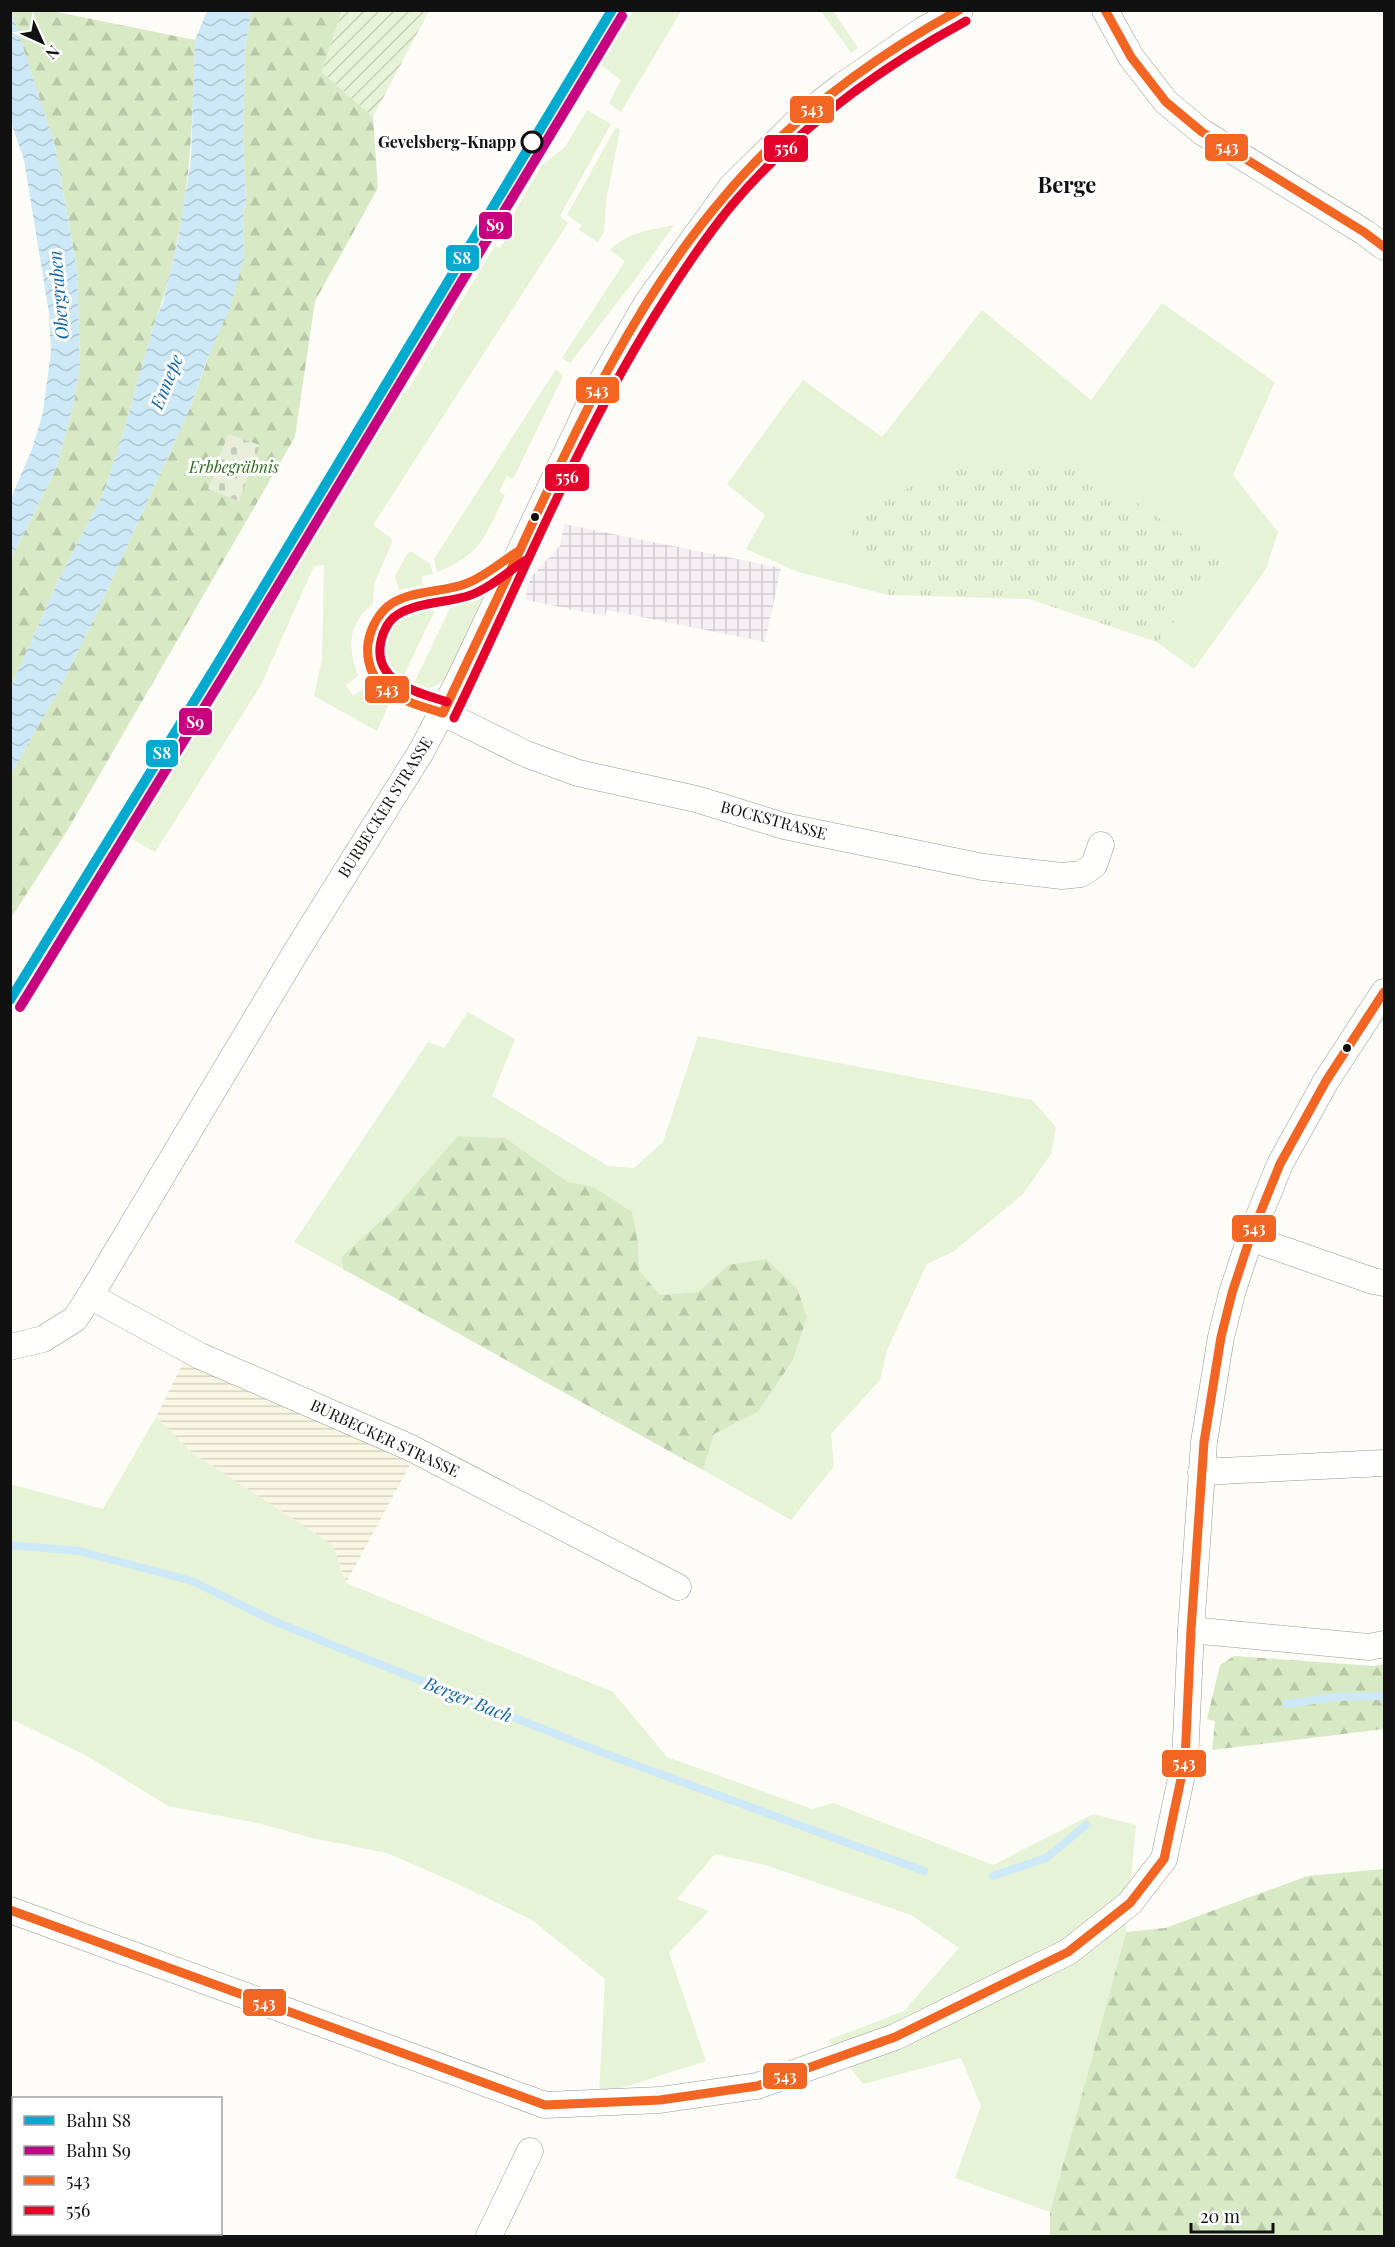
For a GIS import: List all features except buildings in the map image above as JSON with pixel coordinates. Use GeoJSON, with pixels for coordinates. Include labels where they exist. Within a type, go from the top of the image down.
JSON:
{"type":"FeatureCollection","features":[{"type":"Feature","properties":{"kind":"street","name":"BURBECKER STRASSE"},"geometry":{"type":"LineString","coordinates":[[10,1347],[44,1339],[75,1319],[90,1296],[299,947],[421,752],[443,713],[595,393],[647,303],[715,207],[764,153],[801,118],[842,86],[923,30],[960,10]]}},
{"type":"Feature","properties":{"kind":"street"},"geometry":{"type":"LineString","coordinates":[[1105,10],[1131,57],[1166,102],[1202,132],[1384,247]]}},
{"type":"Feature","properties":{"kind":"street","name":"BOCKSTRASSE"},"geometry":{"type":"LineString","coordinates":[[443,713],[526,754],[578,773],[696,799],[784,826],[983,867],[1062,876],[1081,874],[1094,865],[1101,845]]}},
{"type":"Feature","properties":{"kind":"street"},"geometry":{"type":"LineString","coordinates":[[10,1910],[545,2105],[660,2100],[757,2086],[895,2037],[1068,1952],[1130,1903],[1164,1859],[1185,1760],[1203,1442],[1221,1337],[1232,1293],[1250,1238],[1280,1164],[1301,1123],[1337,1063],[1384,992]]}},
{"type":"Feature","properties":{"kind":"street"},"geometry":{"type":"LineString","coordinates":[[1250,1238],[1384,1283]]}},
{"type":"Feature","properties":{"kind":"street","name":"BURBECKER STRASSE"},"geometry":{"type":"LineString","coordinates":[[90,1296],[200,1356],[409,1447],[678,1587]]}},
{"type":"Feature","properties":{"kind":"street"},"geometry":{"type":"LineString","coordinates":[[1201,1472],[1384,1463]]}},
{"type":"Feature","properties":{"kind":"street"},"geometry":{"type":"LineString","coordinates":[[1191,1630],[1369,1647],[1384,1644]]}},
{"type":"Feature","properties":{"kind":"street"},"geometry":{"type":"LineString","coordinates":[[489,2236],[530,2151]]}},
{"type":"Feature","properties":{"kind":"shaded area"},"geometry":{"type":"Polygon","coordinates":[[[564,524],[781,568],[765,642],[607,610],[605,616],[525,600],[530,578],[560,546],[564,524]]]}},
{"type":"Feature","properties":{"kind":"shaded area"},"geometry":{"type":"Polygon","coordinates":[[[185,1359],[411,1463],[346,1583],[333,1545],[191,1452],[156,1417],[185,1359]]]}},
{"type":"Feature","properties":{"kind":"green space"},"geometry":{"type":"Polygon","coordinates":[[[634,10],[681,11],[621,112],[609,103],[621,80],[601,65],[634,10]]]}},
{"type":"Feature","properties":{"kind":"green space"},"geometry":{"type":"Polygon","coordinates":[[[11,11],[52,11],[195,40],[192,125],[187,181],[166,291],[156,317],[123,434],[103,494],[58,581],[11,687],[11,559],[56,469],[74,402],[80,363],[77,269],[55,146],[11,11]]]}},
{"type":"Feature","properties":{"kind":"green space"},"geometry":{"type":"Polygon","coordinates":[[[251,11],[342,11],[322,72],[373,117],[378,188],[315,301],[295,437],[67,831],[11,918],[11,774],[61,686],[93,621],[190,408],[244,258],[245,50],[251,11]]]}},
{"type":"Feature","properties":{"kind":"green space"},"geometry":{"type":"Polygon","coordinates":[[[342,11],[429,11],[373,117],[322,72],[342,11]]]}},
{"type":"Feature","properties":{"kind":"green space"},"geometry":{"type":"Polygon","coordinates":[[[821,11],[833,11],[858,48],[851,53],[821,11]]]}},
{"type":"Feature","properties":{"kind":"green space"},"geometry":{"type":"Polygon","coordinates":[[[587,110],[611,124],[560,216],[568,223],[373,525],[391,538],[392,543],[374,584],[373,603],[362,614],[353,630],[351,645],[358,676],[346,685],[353,696],[366,687],[388,706],[377,731],[314,696],[322,659],[324,565],[314,566],[261,685],[155,852],[128,837],[313,531],[395,388],[406,393],[495,246],[500,248],[510,233],[505,229],[542,165],[565,147],[587,110]]]}},
{"type":"Feature","properties":{"kind":"green space"},"geometry":{"type":"Polygon","coordinates":[[[616,127],[620,130],[606,201],[604,232],[598,242],[579,230],[582,225],[567,215],[616,127]]]}},
{"type":"Feature","properties":{"kind":"green space"},"geometry":{"type":"Polygon","coordinates":[[[674,225],[570,363],[562,358],[625,261],[610,250],[632,235],[674,225]]]}},
{"type":"Feature","properties":{"kind":"green space"},"geometry":{"type":"Polygon","coordinates":[[[1162,303],[1275,382],[1233,475],[1278,532],[1266,569],[1194,669],[1157,642],[1224,563],[844,521],[888,595],[798,572],[746,549],[765,515],[727,484],[803,380],[882,437],[982,310],[1091,400],[1162,303]]]}},
{"type":"Feature","properties":{"kind":"green space"},"geometry":{"type":"Polygon","coordinates":[[[556,369],[563,376],[513,479],[507,476],[499,492],[505,495],[487,532],[473,551],[437,572],[434,559],[556,369]]]}},
{"type":"Feature","properties":{"kind":"green space","name":"Erbbegräbnis"},"geometry":{"type":"Polygon","coordinates":[[[228,434],[260,445],[239,501],[208,489],[228,434]]]}},
{"type":"Feature","properties":{"kind":"green space"},"geometry":{"type":"Polygon","coordinates":[[[962,461],[1077,461],[1224,563],[1157,642],[1029,599],[888,595],[843,521],[962,461]]]}},
{"type":"Feature","properties":{"kind":"green space"},"geometry":{"type":"Polygon","coordinates":[[[411,551],[430,564],[433,574],[422,576],[422,585],[399,590],[395,576],[411,551]]]}},
{"type":"Feature","properties":{"kind":"green space"},"geometry":{"type":"Polygon","coordinates":[[[491,579],[449,675],[441,683],[432,687],[411,689],[454,600],[472,593],[491,579]]]}},
{"type":"Feature","properties":{"kind":"green space"},"geometry":{"type":"Polygon","coordinates":[[[438,604],[399,685],[382,669],[379,659],[384,639],[390,629],[407,614],[438,604]]]}},
{"type":"Feature","properties":{"kind":"green space"},"geometry":{"type":"Polygon","coordinates":[[[468,1012],[515,1039],[492,1096],[608,1166],[634,1168],[663,1142],[698,1036],[1032,1100],[1056,1127],[1051,1154],[1023,1194],[953,1252],[927,1264],[887,1350],[880,1380],[831,1434],[834,1466],[791,1520],[703,1470],[714,1434],[758,1412],[793,1360],[807,1317],[797,1288],[728,1265],[698,1292],[660,1295],[639,1270],[638,1244],[594,1187],[566,1181],[506,1138],[459,1136],[393,1210],[341,1257],[343,1269],[294,1242],[428,1042],[444,1048],[468,1012]]]}},
{"type":"Feature","properties":{"kind":"green space"},"geometry":{"type":"Polygon","coordinates":[[[458,1136],[506,1138],[566,1181],[594,1187],[632,1212],[638,1244],[639,1270],[660,1295],[698,1292],[728,1265],[766,1259],[797,1288],[807,1317],[793,1360],[758,1412],[714,1434],[703,1470],[343,1269],[341,1257],[393,1210],[458,1136]]]}},
{"type":"Feature","properties":{"kind":"green space"},"geometry":{"type":"Polygon","coordinates":[[[156,1417],[191,1452],[333,1545],[346,1583],[613,1692],[667,1757],[812,1809],[833,1803],[993,1865],[1093,1814],[1136,1825],[1126,1932],[1050,2212],[955,2178],[981,2106],[961,2058],[863,2084],[828,2040],[904,2011],[959,1948],[911,1915],[765,1865],[715,1854],[677,1899],[709,1911],[669,1953],[706,2061],[599,2095],[605,1979],[532,1920],[387,1853],[313,1838],[257,1823],[168,1806],[87,1756],[11,1719],[10,1484],[103,1509],[156,1417]]]}},
{"type":"Feature","properties":{"kind":"green space"},"geometry":{"type":"Polygon","coordinates":[[[1234,1656],[1374,1666],[1384,1664],[1384,1729],[1212,1750],[1215,1721],[1207,1719],[1220,1665],[1234,1656]]]}},
{"type":"Feature","properties":{"kind":"green space"},"geometry":{"type":"Polygon","coordinates":[[[1384,1869],[1384,2236],[1050,2236],[1050,2212],[1126,1932],[1165,1928],[1308,1876],[1384,1869]]]}},
{"type":"Feature","properties":{"kind":"water","name":"Obergraben"},"geometry":{"type":"Polygon","coordinates":[[[11,10],[55,146],[77,269],[80,363],[74,402],[56,469],[11,559],[11,498],[32,449],[43,412],[51,351],[49,313],[24,160],[11,122],[11,10]]]}},
{"type":"Feature","properties":{"kind":"water","name":"Ennepe"},"geometry":{"type":"Polygon","coordinates":[[[207,11],[251,11],[245,50],[244,258],[230,308],[206,362],[190,408],[93,621],[61,686],[11,774],[11,687],[58,581],[103,494],[123,434],[156,317],[163,303],[178,240],[191,160],[195,40],[207,11]]]}},
{"type":"Feature","properties":{"kind":"waterway","name":"Berger Bach"},"geometry":{"type":"LineString","coordinates":[[10,1545],[79,1551],[192,1581],[274,1621],[606,1754],[924,1871]]}},
{"type":"Feature","properties":{"kind":"waterway","name":"Berger Bach"},"geometry":{"type":"LineString","coordinates":[[1286,1704],[1336,1697],[1384,1696]]}},
{"type":"Feature","properties":{"kind":"waterway","name":"Berger Bach"},"geometry":{"type":"LineString","coordinates":[[993,1876],[1046,1858],[1086,1825]]}},
{"type":"Feature","properties":{"kind":"rail line","name":"S8"},"geometry":{"type":"LineString","coordinates":[[10,1000],[216,666],[612,10]]}},
{"type":"Feature","properties":{"kind":"rail line","name":"S9"},"geometry":{"type":"LineString","coordinates":[[20,1007],[226,672],[622,16]]}},
{"type":"Feature","properties":{"kind":"transit line","name":"543"},"geometry":{"type":"LineString","coordinates":[[520,550],[586,412],[635,322],[691,238],[723,198],[775,143],[832,93],[894,49],[959,10]]}},
{"type":"Feature","properties":{"kind":"transit line","name":"543"},"geometry":{"type":"LineString","coordinates":[[1105,10],[1131,57],[1166,102],[1202,132],[1364,232],[1384,247]]}},
{"type":"Feature","properties":{"kind":"transit line","name":"556"},"geometry":{"type":"LineString","coordinates":[[454,718],[553,506],[605,402],[664,301],[705,240],[757,177],[811,126],[870,80],[966,21]]}},
{"type":"Feature","properties":{"kind":"transit line","name":"543"},"geometry":{"type":"LineString","coordinates":[[520,550],[443,713],[402,699],[380,683],[372,673],[368,659],[368,643],[374,624],[387,607],[404,598],[456,587],[472,581],[520,550]]}},
{"type":"Feature","properties":{"kind":"transit line","name":"556"},"geometry":{"type":"LineString","coordinates":[[447,702],[411,689],[390,676],[383,666],[380,655],[383,633],[397,615],[413,608],[476,593],[526,560]]}},
{"type":"Feature","properties":{"kind":"transit line","name":"543"},"geometry":{"type":"LineString","coordinates":[[10,1910],[545,2105],[660,2100],[757,2086],[895,2037],[1068,1952],[1130,1903],[1164,1859],[1185,1760],[1204,1442],[1221,1337],[1232,1293],[1250,1238],[1280,1164],[1326,1081],[1384,992]]}},
{"type":"Feature","properties":{"kind":"place","name":"Gevelsberg-Knapp"},"geometry":{"type":"Point","coordinates":[532,142]}},
{"type":"Feature","properties":{"kind":"district","name":"Berge"},"geometry":{"type":"Point","coordinates":[1067,185]}}]}
